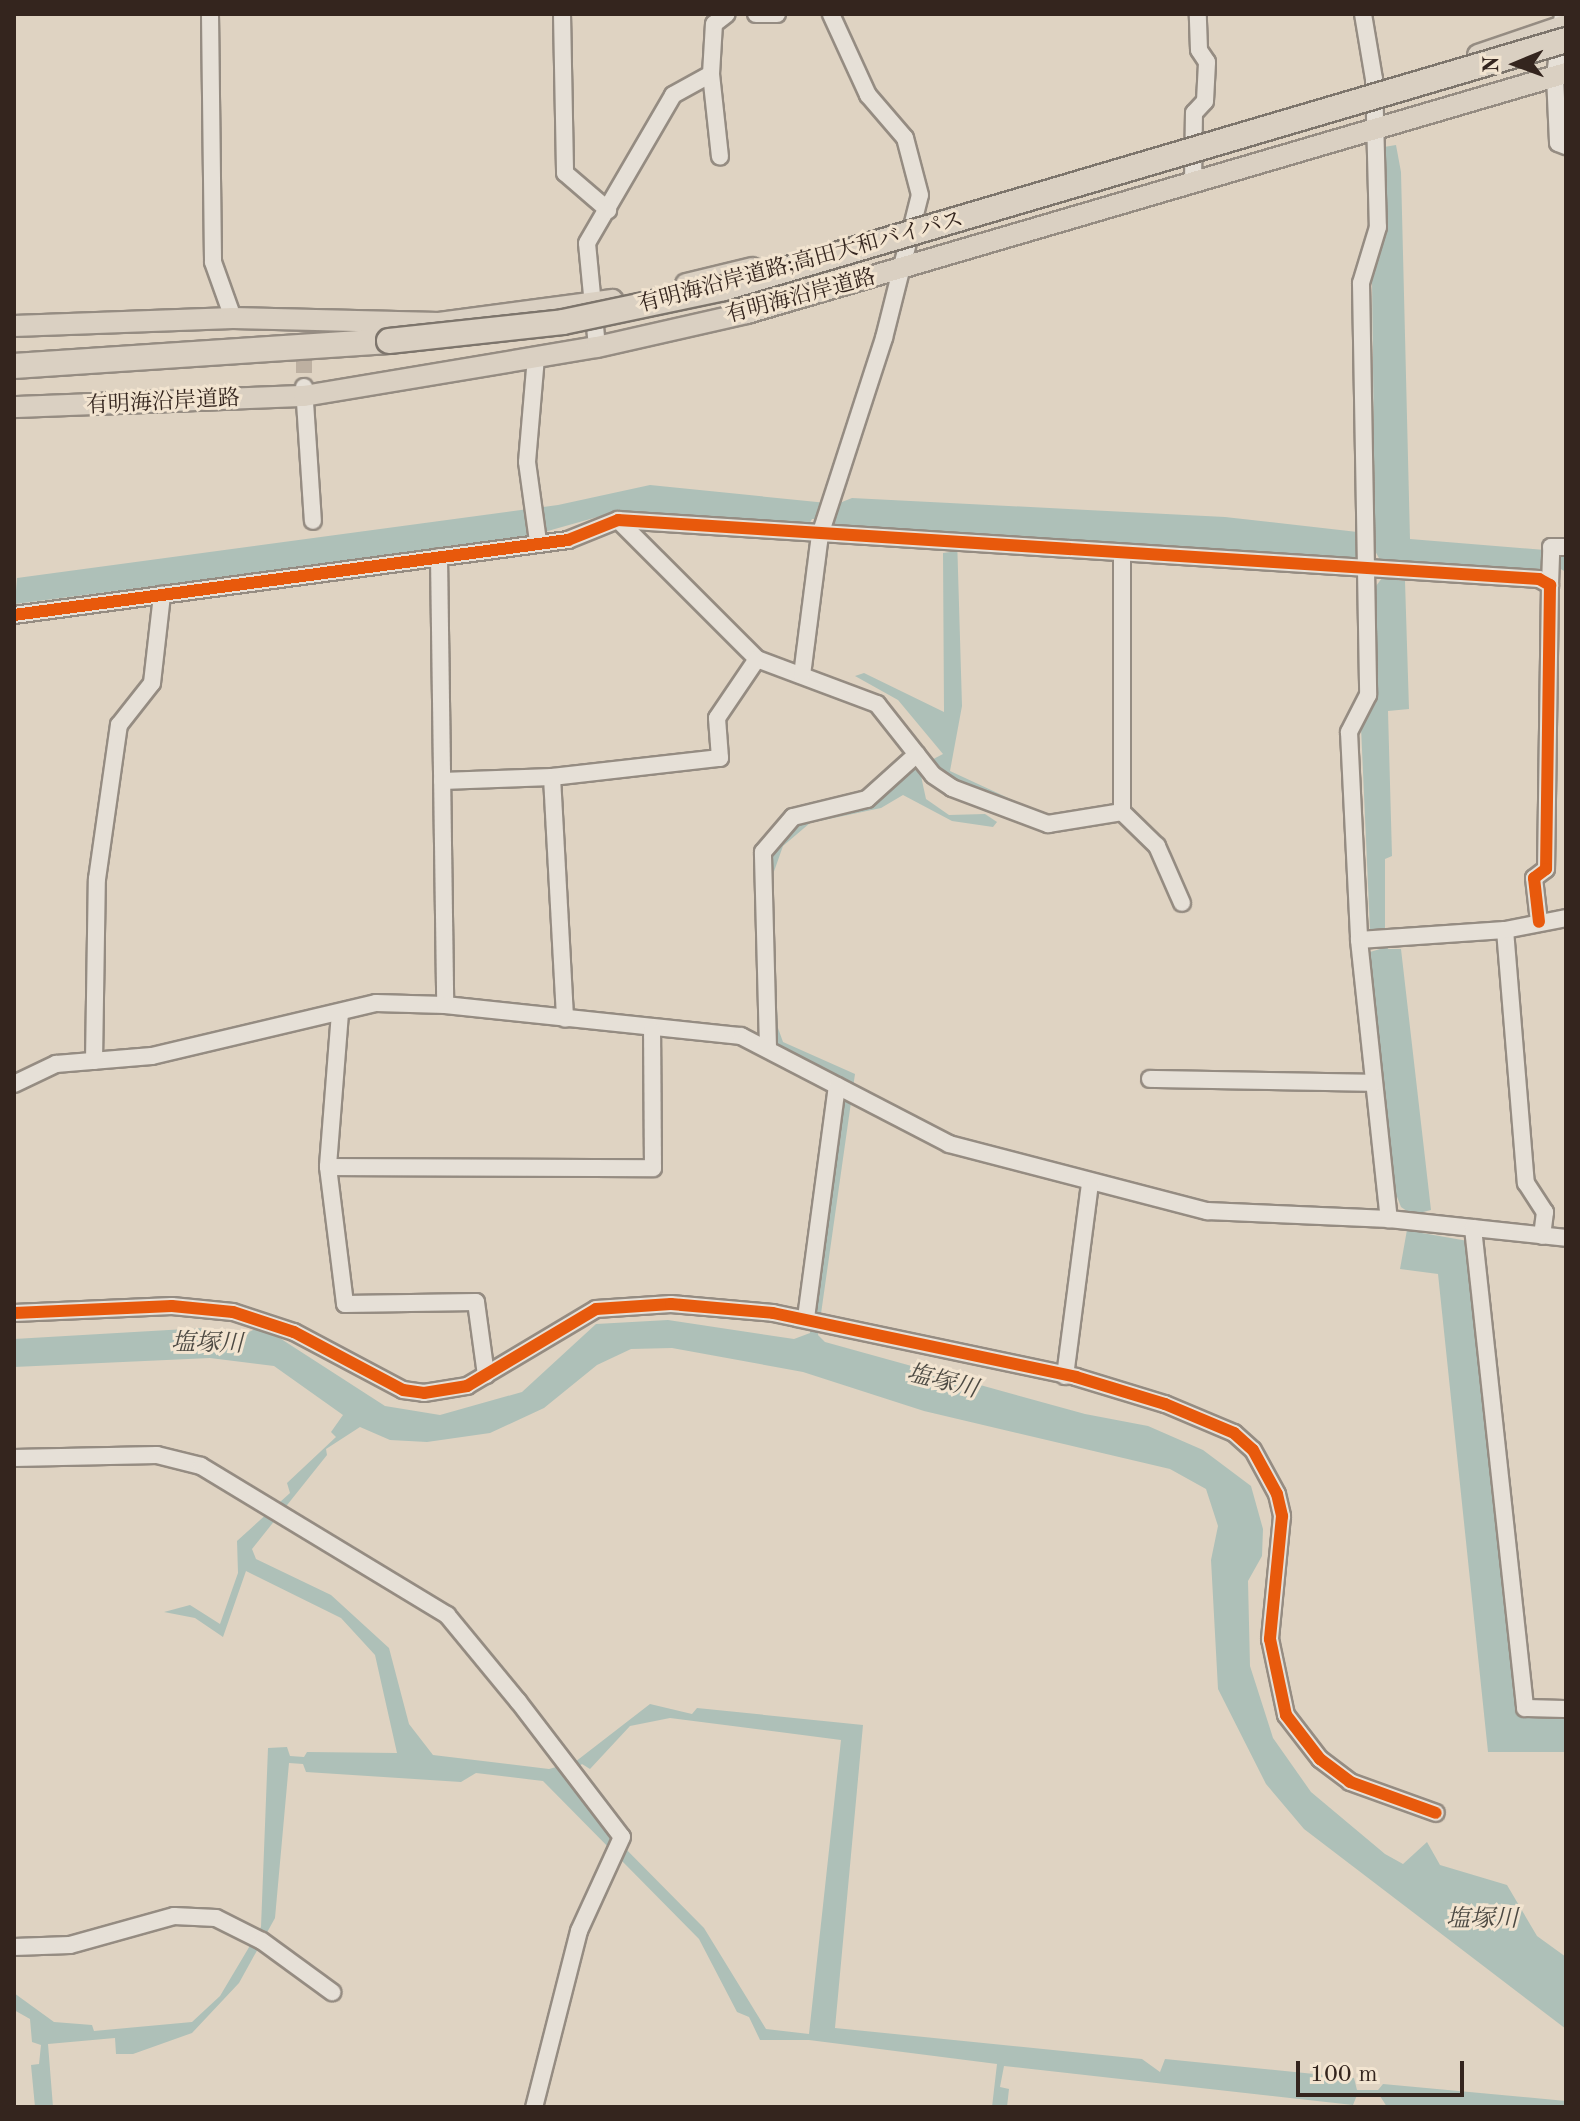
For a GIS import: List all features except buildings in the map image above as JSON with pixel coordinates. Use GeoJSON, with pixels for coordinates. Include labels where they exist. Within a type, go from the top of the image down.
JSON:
{"type":"FeatureCollection","features":[{"type":"Feature","properties":{"kind":"highway","name":"有明海沿岸道路;高田大和バイパス"},"geometry":{"type":"LineString","coordinates":[[14,366],[389,341],[563,322],[724,288],[1564,26]]}},
{"type":"Feature","properties":{"kind":"main road","name":"有明海沿岸道路"},"geometry":{"type":"LineString","coordinates":[[14,326],[233,318],[304,326],[439,323],[597,303],[740,272],[1564,26]]}},
{"type":"Feature","properties":{"kind":"main road","name":"有明海沿岸道路"},"geometry":{"type":"LineString","coordinates":[[14,407],[304,392],[597,347],[905,269],[1561,75]]}},
{"type":"Feature","properties":{"kind":"street"},"geometry":{"type":"LineString","coordinates":[[210,14],[213,262],[233,318]]}},
{"type":"Feature","properties":{"kind":"street"},"geometry":{"type":"LineString","coordinates":[[562,14],[565,173],[608,210]]}},
{"type":"Feature","properties":{"kind":"street"},"geometry":{"type":"LineString","coordinates":[[720,157],[711,74],[714,24],[727,14]]}},
{"type":"Feature","properties":{"kind":"street"},"geometry":{"type":"LineString","coordinates":[[756,14],[777,14]]}},
{"type":"Feature","properties":{"kind":"street"},"geometry":{"type":"LineString","coordinates":[[802,675],[820,535],[905,269],[911,222],[920,195],[905,138],[868,95],[831,14]]}},
{"type":"Feature","properties":{"kind":"street"},"geometry":{"type":"LineString","coordinates":[[1193,183],[1195,138],[1207,62],[1199,50],[1198,14]]}},
{"type":"Feature","properties":{"kind":"street"},"geometry":{"type":"LineString","coordinates":[[1363,14],[1372,85],[1378,227],[1361,283],[1368,695],[1349,732],[1374,1083],[1395,1220]]}},
{"type":"Feature","properties":{"kind":"street"},"geometry":{"type":"LineString","coordinates":[[1564,26],[1558,143],[1566,146]]}},
{"type":"Feature","properties":{"kind":"street"},"geometry":{"type":"LineString","coordinates":[[597,347],[597,303],[587,243],[673,95],[711,74]]}},
{"type":"Feature","properties":{"kind":"street"},"geometry":{"type":"LineString","coordinates":[[1012,191],[1026,232]]}},
{"type":"Feature","properties":{"kind":"street"},"geometry":{"type":"LineString","coordinates":[[536,357],[527,462],[538,541]]}},
{"type":"Feature","properties":{"kind":"street"},"geometry":{"type":"LineString","coordinates":[[304,392],[313,521]]}},
{"type":"Feature","properties":{"kind":"street"},"geometry":{"type":"LineString","coordinates":[[14,615],[538,541],[568,540],[618,520],[1367,569],[1550,585]]}},
{"type":"Feature","properties":{"kind":"street"},"geometry":{"type":"LineString","coordinates":[[618,520],[757,659],[877,704],[917,754],[952,788],[1048,824],[1122,812]]}},
{"type":"Feature","properties":{"kind":"street"},"geometry":{"type":"LineString","coordinates":[[1539,922],[1534,878],[1546,869],[1558,657],[1550,585],[1551,547],[1566,547]]}},
{"type":"Feature","properties":{"kind":"street"},"geometry":{"type":"LineString","coordinates":[[1122,555],[1122,812],[1157,846],[1182,903]]}},
{"type":"Feature","properties":{"kind":"street"},"geometry":{"type":"LineString","coordinates":[[439,557],[445,1005]]}},
{"type":"Feature","properties":{"kind":"street"},"geometry":{"type":"LineString","coordinates":[[94,1061],[99,864],[119,725],[152,683],[162,595]]}},
{"type":"Feature","properties":{"kind":"street"},"geometry":{"type":"LineString","coordinates":[[442,781],[552,777],[720,758],[717,718],[757,659]]}},
{"type":"Feature","properties":{"kind":"street"},"geometry":{"type":"LineString","coordinates":[[768,1047],[763,852],[793,817],[867,799],[917,754]]}},
{"type":"Feature","properties":{"kind":"street"},"geometry":{"type":"LineString","coordinates":[[552,777],[565,1019]]}},
{"type":"Feature","properties":{"kind":"street"},"geometry":{"type":"LineString","coordinates":[[1365,941],[1505,930],[1566,918]]}},
{"type":"Feature","properties":{"kind":"street"},"geometry":{"type":"LineString","coordinates":[[1505,930],[1526,1183],[1545,1212],[1542,1236]]}},
{"type":"Feature","properties":{"kind":"street"},"geometry":{"type":"LineString","coordinates":[[14,1084],[56,1064],[152,1056],[376,1003],[445,1005],[652,1031],[741,1036],[768,1047],[949,1144],[1090,1184],[1207,1211],[1395,1220],[1566,1238]]}},
{"type":"Feature","properties":{"kind":"street"},"geometry":{"type":"LineString","coordinates":[[340,1013],[328,1167],[345,1304],[476,1302],[486,1375]]}},
{"type":"Feature","properties":{"kind":"street"},"geometry":{"type":"LineString","coordinates":[[328,1167],[653,1168],[652,1031]]}},
{"type":"Feature","properties":{"kind":"street"},"geometry":{"type":"LineString","coordinates":[[1150,1079],[1374,1083]]}},
{"type":"Feature","properties":{"kind":"street"},"geometry":{"type":"LineString","coordinates":[[806,1318],[837,1086]]}},
{"type":"Feature","properties":{"kind":"street"},"geometry":{"type":"LineString","coordinates":[[1065,1376],[1090,1184]]}},
{"type":"Feature","properties":{"kind":"street"},"geometry":{"type":"LineString","coordinates":[[1473,1228],[1525,1708],[1566,1709]]}},
{"type":"Feature","properties":{"kind":"street"},"geometry":{"type":"LineString","coordinates":[[14,1313],[209,1309],[294,1332],[403,1390],[445,1391],[486,1375],[596,1309],[671,1304],[806,1318],[1065,1376],[1165,1404],[1234,1433],[1253,1450],[1277,1494],[1282,1516],[1270,1639],[1286,1715],[1320,1759],[1350,1782],[1436,1813]]}},
{"type":"Feature","properties":{"kind":"street"},"geometry":{"type":"LineString","coordinates":[[14,1458],[157,1455],[201,1466],[447,1615],[518,1701],[622,1837],[579,1931],[534,2107]]}},
{"type":"Feature","properties":{"kind":"street"},"geometry":{"type":"LineString","coordinates":[[14,1947],[70,1945],[174,1916],[216,1918],[262,1941],[332,1992]]}},
{"type":"Feature","properties":{"kind":"water","name":"塩塚川"},"geometry":{"type":"Polygon","coordinates":[[[1396,145],[1401,172],[1410,539],[1545,550],[1547,556],[1566,555],[1566,572],[1545,560],[1542,569],[1381,562],[1373,547],[1361,560],[957,537],[962,706],[950,771],[1041,813],[948,778],[936,765],[921,776],[926,799],[949,815],[985,814],[997,822],[993,827],[952,821],[903,795],[881,808],[810,823],[783,846],[771,880],[778,1028],[783,1042],[855,1074],[818,1335],[825,1342],[1085,1414],[1148,1426],[1203,1450],[1251,1486],[1263,1529],[1262,1556],[1248,1581],[1250,1666],[1273,1738],[1311,1792],[1385,1854],[1403,1864],[1427,1842],[1440,1865],[1507,1885],[1537,1936],[1566,1957],[1566,2029],[1304,1829],[1266,1784],[1218,1689],[1211,1560],[1218,1526],[1206,1489],[1170,1469],[924,1411],[803,1372],[672,1348],[631,1349],[597,1365],[544,1408],[490,1433],[427,1442],[390,1440],[360,1427],[326,1449],[327,1455],[252,1549],[256,1559],[331,1595],[389,1648],[409,1724],[433,1755],[549,1769],[575,1762],[650,1704],[692,1714],[697,1708],[863,1725],[835,2028],[1142,2059],[1160,2072],[1165,2059],[1354,2078],[1357,2090],[1378,2090],[1383,2084],[1566,2101],[1566,2107],[1387,2107],[1380,2096],[1357,2095],[1353,2105],[1004,2066],[1000,2087],[1009,2089],[1007,2107],[992,2107],[997,2064],[809,2040],[760,2040],[749,2017],[737,2012],[699,1939],[543,1781],[476,1773],[461,1782],[306,1772],[303,1764],[289,1763],[275,1918],[239,1983],[192,2033],[133,2054],[116,2054],[115,2038],[48,2044],[53,2107],[35,2107],[31,2065],[39,2064],[41,2045],[32,2042],[30,2019],[14,2010],[14,1993],[54,2022],[92,2025],[94,2031],[192,2022],[220,1996],[261,1927],[268,1748],[287,1747],[290,1756],[304,1757],[307,1752],[397,1753],[375,1655],[341,1618],[246,1571],[223,1637],[195,1618],[164,1612],[190,1605],[220,1624],[238,1573],[237,1541],[290,1493],[287,1483],[336,1437],[331,1432],[343,1415],[274,1366],[210,1358],[14,1367],[14,1339],[203,1328],[247,1333],[261,1326],[385,1406],[440,1415],[522,1392],[596,1324],[668,1320],[794,1339],[810,1333],[846,1083],[774,1043],[770,856],[777,842],[805,821],[875,804],[901,776],[943,754],[898,700],[855,676],[864,673],[944,712],[943,553],[950,552],[950,537],[831,527],[830,519],[812,519],[808,526],[615,512],[523,538],[15,604],[17,578],[558,505],[650,485],[837,504],[852,498],[1225,517],[1375,534],[1372,281],[1383,239],[1384,147],[1396,145]],[[670,1718],[630,1726],[590,1769],[582,1764],[566,1776],[609,1832],[704,1928],[766,2029],[809,2034],[841,1740],[670,1718]]]}},
{"type":"Feature","properties":{"kind":"water"},"geometry":{"type":"Polygon","coordinates":[[[1382,578],[1405,581],[1409,709],[1388,711],[1392,856],[1385,859],[1385,928],[1388,949],[1401,949],[1431,1210],[1423,1212],[1422,1233],[1468,1241],[1520,1716],[1566,1718],[1566,1752],[1488,1752],[1438,1274],[1400,1269],[1410,1213],[1401,1207],[1394,1189],[1370,952],[1380,949],[1378,933],[1370,930],[1361,727],[1373,704],[1373,590],[1382,578]]]}},
{"type":"Feature","properties":{"kind":"tunnel"},"geometry":{"type":"LineString","coordinates":[[304,333],[304,387]]}},
{"type":"Feature","properties":{"kind":"cycle path"},"geometry":{"type":"LineString","coordinates":[[14,615],[568,540],[618,520],[1539,579],[1550,585],[1546,869],[1534,878],[1539,922]]}},
{"type":"Feature","properties":{"kind":"cycle path"},"geometry":{"type":"LineString","coordinates":[[14,1313],[172,1306],[233,1312],[294,1332],[403,1390],[424,1393],[467,1386],[596,1309],[671,1304],[773,1313],[1076,1377],[1165,1404],[1234,1433],[1253,1450],[1277,1494],[1282,1516],[1270,1639],[1286,1715],[1320,1759],[1350,1782],[1436,1813]]}}]}
